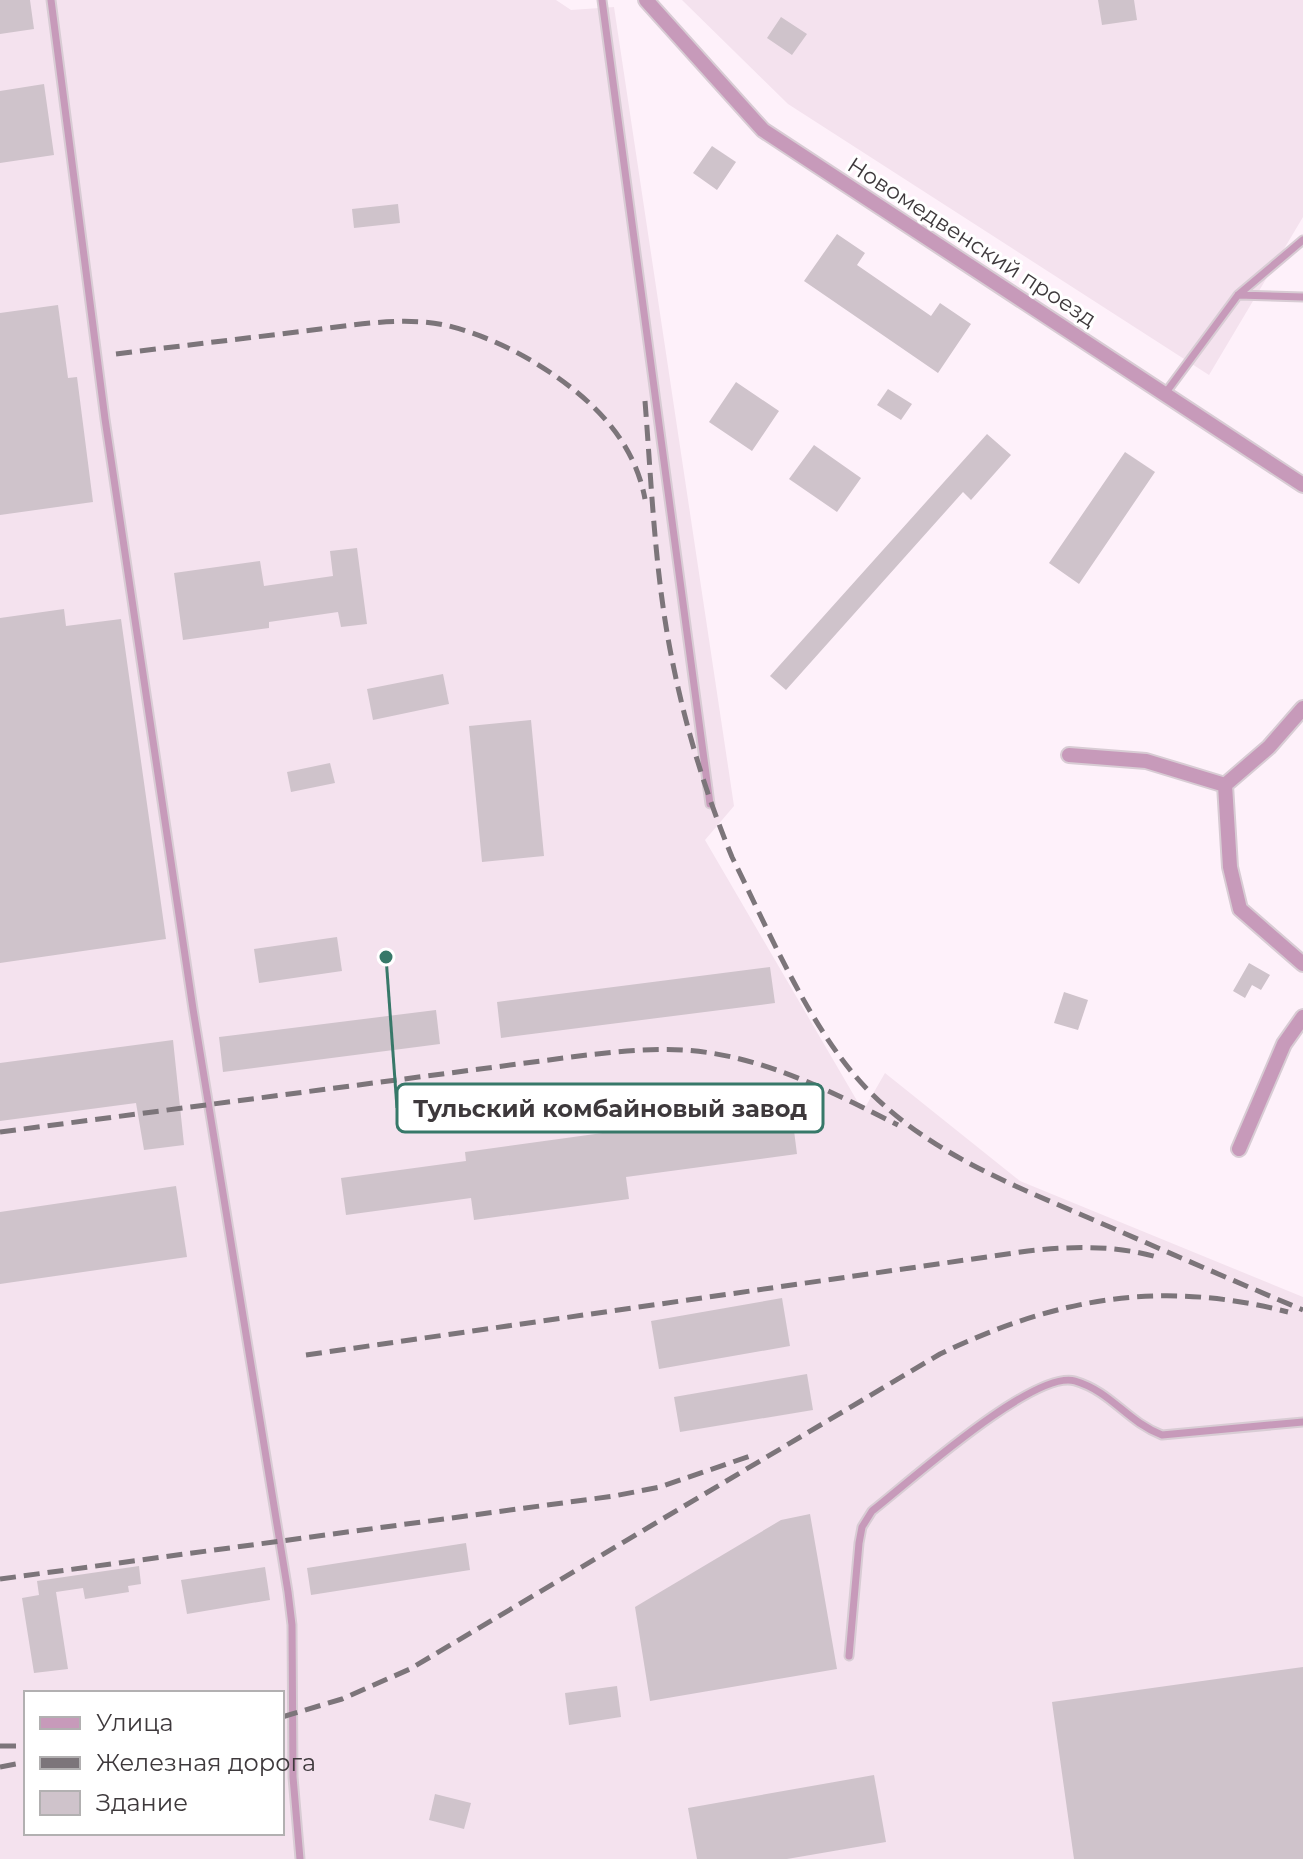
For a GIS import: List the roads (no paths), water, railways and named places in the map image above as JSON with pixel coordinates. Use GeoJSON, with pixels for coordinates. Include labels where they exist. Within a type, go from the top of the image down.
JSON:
{"type":"FeatureCollection","features":[{"type":"Feature","properties":{"kind":"street","name":"Новомедвенский проезд"},"geometry":{"type":"LineString","coordinates":[[646,0],[763,130],[1303,485]]}},
{"type":"Feature","properties":{"kind":"street"},"geometry":{"type":"LineString","coordinates":[[1225,785],[1269,747],[1303,708]]}},
{"type":"Feature","properties":{"kind":"street"},"geometry":{"type":"LineString","coordinates":[[1069,755],[1146,761],[1225,785]]}},
{"type":"Feature","properties":{"kind":"street"},"geometry":{"type":"LineString","coordinates":[[1225,785],[1230,867],[1240,909],[1303,964]]}},
{"type":"Feature","properties":{"kind":"street"},"geometry":{"type":"LineString","coordinates":[[1239,1149],[1284,1044],[1303,1017]]}},
{"type":"Feature","properties":{"kind":"lane"},"geometry":{"type":"LineString","coordinates":[[51,0],[105,419],[193,1009],[288,1592],[292,1625],[293,1777],[300,1859]]}},
{"type":"Feature","properties":{"kind":"lane"},"geometry":{"type":"LineString","coordinates":[[602,0],[710,804]]}},
{"type":"Feature","properties":{"kind":"lane"},"geometry":{"type":"LineString","coordinates":[[1164,395],[1238,295],[1303,240]]}},
{"type":"Feature","properties":{"kind":"lane"},"geometry":{"type":"LineString","coordinates":[[1238,295],[1303,297]]}},
{"type":"Feature","properties":{"kind":"lane"},"geometry":{"type":"LineString","coordinates":[[849,1656],[859,1543],[862,1527],[872,1511],[1011,1402],[1044,1384],[1070,1379],[1097,1388],[1142,1427],[1162,1435],[1303,1422]]}},
{"type":"Feature","properties":{"kind":"railway"},"geometry":{"type":"LineString","coordinates":[[116,354],[377,322],[414,321],[449,326],[512,350],[556,376],[583,397],[618,435],[635,465],[645,499]]}},
{"type":"Feature","properties":{"kind":"railway"},"geometry":{"type":"LineString","coordinates":[[645,401],[662,603],[679,693],[698,764],[732,857],[776,947],[808,1008],[845,1064],[890,1111],[974,1166],[1303,1310]]}},
{"type":"Feature","properties":{"kind":"railway"},"geometry":{"type":"LineString","coordinates":[[0,1132],[579,1056],[658,1050],[713,1053],[768,1067],[821,1088],[898,1125]]}},
{"type":"Feature","properties":{"kind":"railway"},"geometry":{"type":"LineString","coordinates":[[306,1355],[1028,1251],[1095,1248],[1160,1258]]}},
{"type":"Feature","properties":{"kind":"railway"},"geometry":{"type":"LineString","coordinates":[[284,1716],[342,1699],[410,1669],[940,1354],[983,1335],[1068,1307],[1152,1296],[1241,1302],[1288,1312]]}},
{"type":"Feature","properties":{"kind":"railway"},"geometry":{"type":"LineString","coordinates":[[0,1579],[614,1496],[660,1487],[750,1456]]}},
{"type":"Feature","properties":{"kind":"railway"},"geometry":{"type":"LineString","coordinates":[[0,1746],[24,1746]]}},
{"type":"Feature","properties":{"kind":"railway"},"geometry":{"type":"LineString","coordinates":[[0,1767],[24,1762]]}},
{"type":"Feature","properties":{"kind":"place","name":"Тульский комбайновый завод"},"geometry":{"type":"Point","coordinates":[386,957]}}]}
